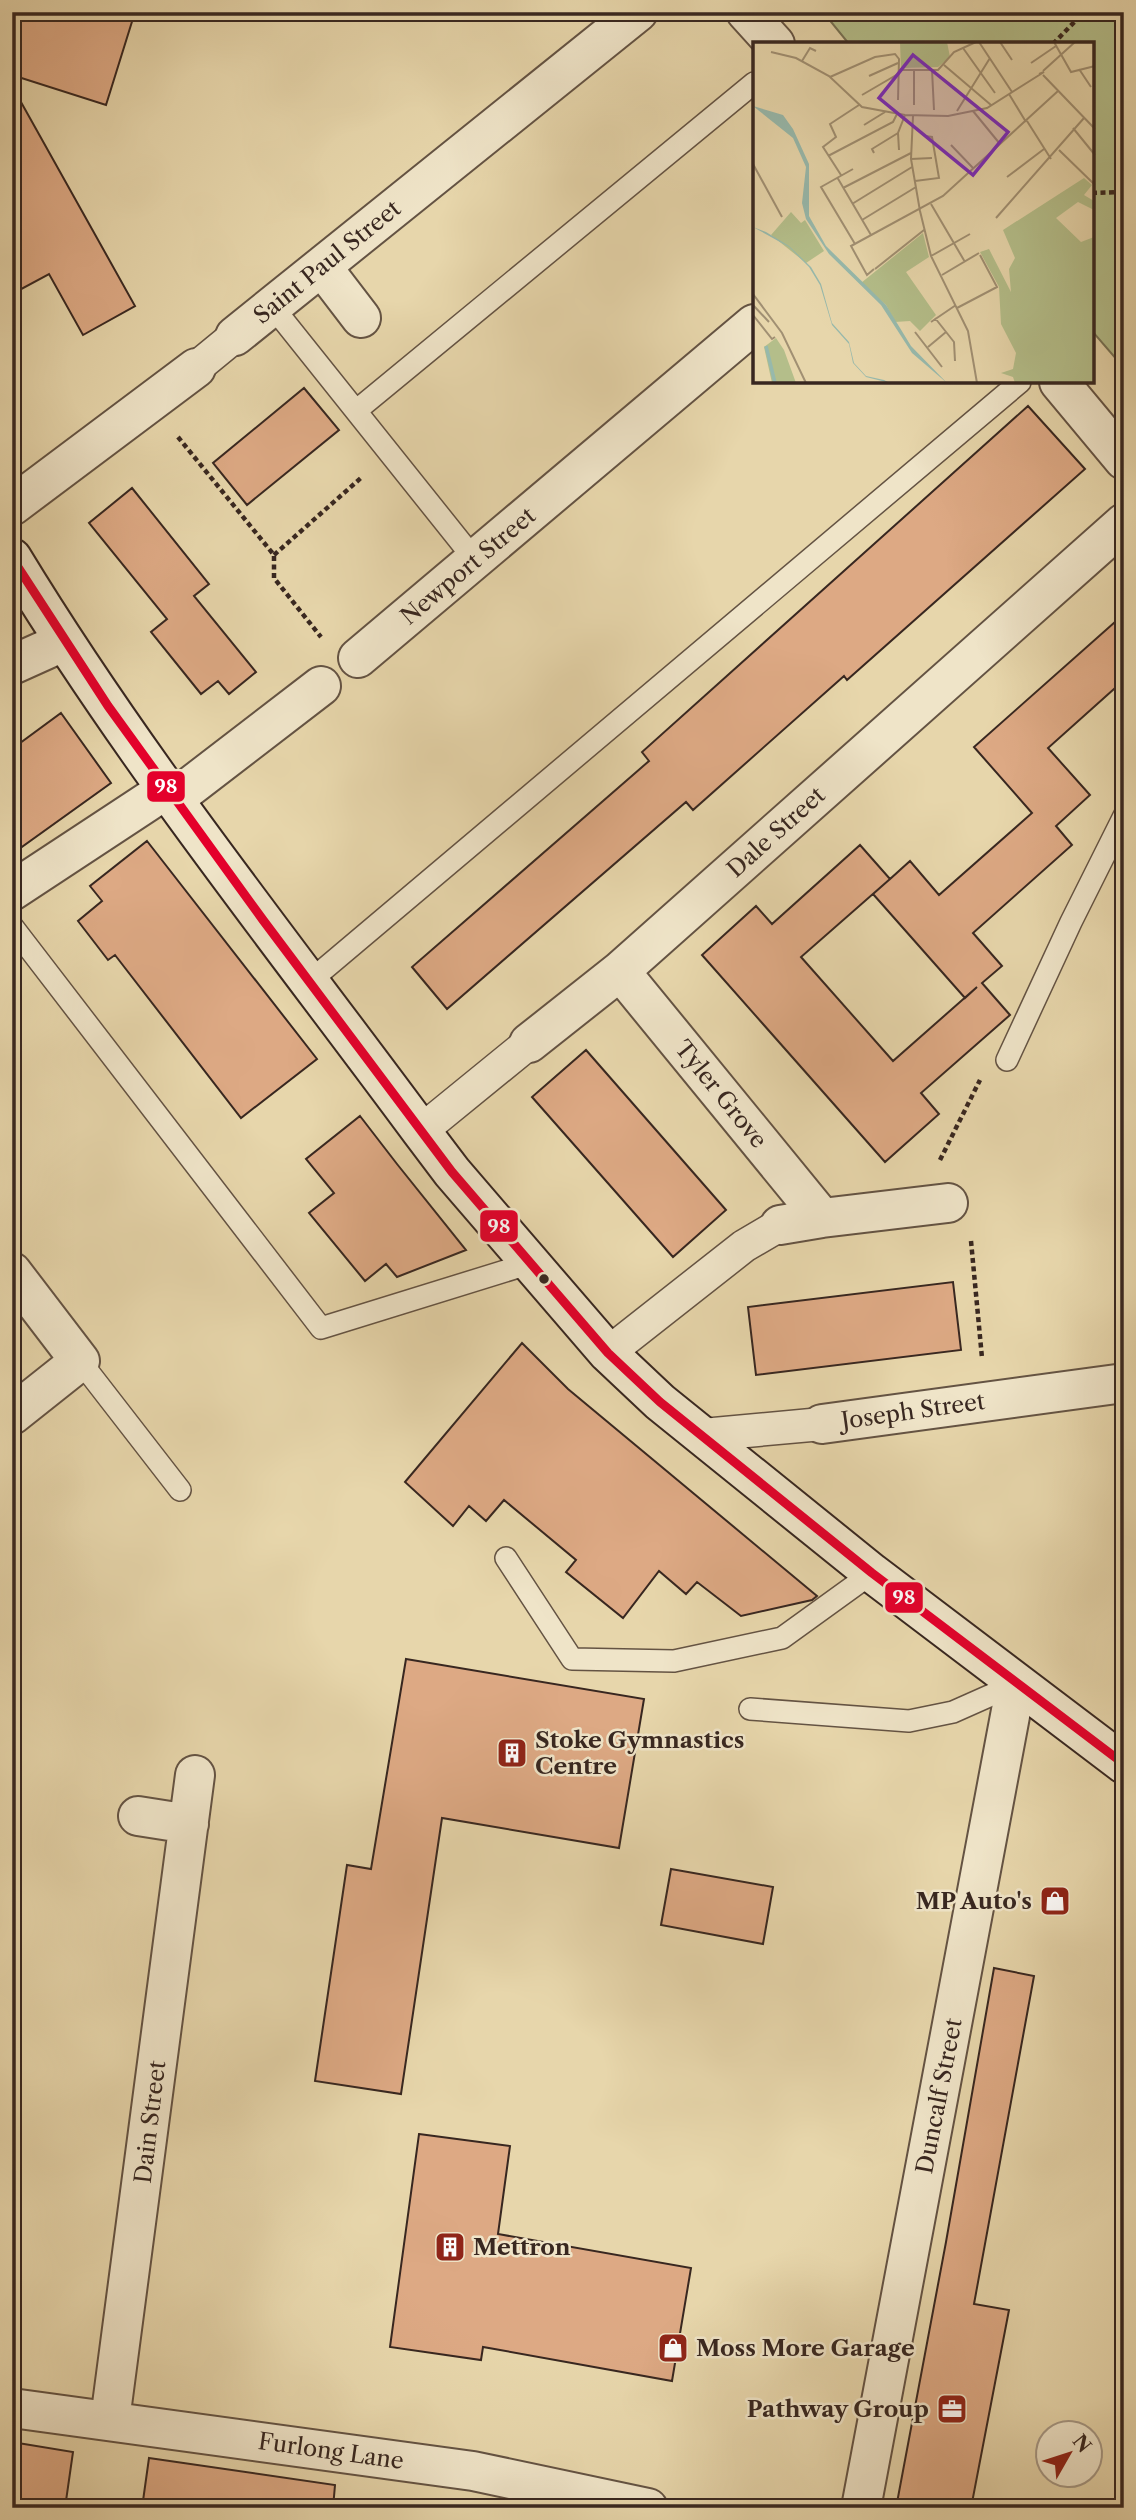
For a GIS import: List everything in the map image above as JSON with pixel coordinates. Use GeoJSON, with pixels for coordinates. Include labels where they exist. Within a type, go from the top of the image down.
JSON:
{"type":"FeatureCollection","features":[{"type":"Feature","properties":{"kind":"street","name":"Saint Paul Street"},"geometry":{"type":"LineString","coordinates":[[12,506],[196,368],[638,12]]}},
{"type":"Feature","properties":{"kind":"street"},"geometry":{"type":"LineString","coordinates":[[747,12],[773,42]]}},
{"type":"Feature","properties":{"kind":"street"},"geometry":{"type":"LineString","coordinates":[[322,267],[361,318]]}},
{"type":"Feature","properties":{"kind":"street","name":"Newport Street"},"geometry":{"type":"LineString","coordinates":[[14,886],[171,794],[342,671],[753,325]]}},
{"type":"Feature","properties":{"kind":"street"},"geometry":{"type":"LineString","coordinates":[[1060,383],[1124,460]]}},
{"type":"Feature","properties":{"kind":"street","name":"Dale Street"},"geometry":{"type":"LineString","coordinates":[[421,1131],[620,971],[1124,523]]}},
{"type":"Feature","properties":{"kind":"street"},"geometry":{"type":"LineString","coordinates":[[12,558],[63,642],[171,794],[421,1131],[452,1172],[608,1353],[660,1402],[872,1573],[1124,1764]]}},
{"type":"Feature","properties":{"kind":"street"},"geometry":{"type":"LineString","coordinates":[[12,665],[63,642]]}},
{"type":"Feature","properties":{"kind":"street","name":"Tyler Grove"},"geometry":{"type":"LineString","coordinates":[[620,971],[822,1218]]}},
{"type":"Feature","properties":{"kind":"street"},"geometry":{"type":"LineString","coordinates":[[608,1353],[744,1246],[780,1226],[822,1218],[948,1203]]}},
{"type":"Feature","properties":{"kind":"street"},"geometry":{"type":"LineString","coordinates":[[12,1272],[79,1361],[12,1415]]}},
{"type":"Feature","properties":{"kind":"street","name":"Joseph Street"},"geometry":{"type":"LineString","coordinates":[[703,1435],[821,1424],[1124,1383]]}},
{"type":"Feature","properties":{"kind":"street","name":"Duncalf Street"},"geometry":{"type":"LineString","coordinates":[[861,2508],[1016,1684]]}},
{"type":"Feature","properties":{"kind":"street","name":"Dain Street"},"geometry":{"type":"LineString","coordinates":[[110,2420],[195,1775]]}},
{"type":"Feature","properties":{"kind":"street"},"geometry":{"type":"LineString","coordinates":[[138,1816],[189,1824]]}},
{"type":"Feature","properties":{"kind":"street","name":"Furlong Lane"},"geometry":{"type":"LineString","coordinates":[[12,2407],[473,2471],[648,2508]]}},
{"type":"Feature","properties":{"kind":"lane"},"geometry":{"type":"LineString","coordinates":[[357,410],[753,84]]}},
{"type":"Feature","properties":{"kind":"lane"},"geometry":{"type":"LineString","coordinates":[[272,306],[475,560]]}},
{"type":"Feature","properties":{"kind":"lane"},"geometry":{"type":"LineString","coordinates":[[310,981],[1019,383]]}},
{"type":"Feature","properties":{"kind":"lane"},"geometry":{"type":"LineString","coordinates":[[1007,1060],[1070,922],[1124,816]]}},
{"type":"Feature","properties":{"kind":"lane"},"geometry":{"type":"LineString","coordinates":[[12,926],[321,1328],[531,1264]]}},
{"type":"Feature","properties":{"kind":"lane"},"geometry":{"type":"LineString","coordinates":[[79,1361],[180,1490]]}},
{"type":"Feature","properties":{"kind":"lane"},"geometry":{"type":"LineString","coordinates":[[506,1558],[572,1658],[674,1661],[782,1637],[872,1573]]}},
{"type":"Feature","properties":{"kind":"lane"},"geometry":{"type":"LineString","coordinates":[[750,1709],[909,1721],[953,1712],[1016,1684]]}},
{"type":"Feature","properties":{"kind":"path"},"geometry":{"type":"LineString","coordinates":[[1056,42],[1084,12]]}},
{"type":"Feature","properties":{"kind":"path"},"geometry":{"type":"LineString","coordinates":[[1094,193],[1124,192]]}},
{"type":"Feature","properties":{"kind":"path"},"geometry":{"type":"LineString","coordinates":[[149,403],[274,555],[274,578],[342,671]]}},
{"type":"Feature","properties":{"kind":"path"},"geometry":{"type":"LineString","coordinates":[[274,555],[390,452]]}},
{"type":"Feature","properties":{"kind":"path"},"geometry":{"type":"LineString","coordinates":[[948,1203],[952,1228],[969,1227],[986,1401]]}},
{"type":"Feature","properties":{"kind":"green space"},"geometry":{"type":"Polygon","coordinates":[[[823,12],[1124,12],[1124,368],[1094,333],[1094,42],[847,42],[823,12]]]}},
{"type":"Feature","properties":{"kind":"building"},"geometry":{"type":"Polygon","coordinates":[[[12,12],[135,12],[106,105],[12,75],[12,12]]]}},
{"type":"Feature","properties":{"kind":"building"},"geometry":{"type":"Polygon","coordinates":[[[12,86],[135,306],[83,335],[49,274],[12,294],[12,86]]]}},
{"type":"Feature","properties":{"kind":"building"},"geometry":{"type":"Polygon","coordinates":[[[304,388],[339,430],[247,505],[213,463],[304,388]]]}},
{"type":"Feature","properties":{"kind":"building"},"geometry":{"type":"Polygon","coordinates":[[[1028,406],[1085,469],[847,680],[844,676],[693,810],[686,802],[447,1009],[412,967],[649,761],[642,752],[1028,406]]]}},
{"type":"Feature","properties":{"kind":"building"},"geometry":{"type":"Polygon","coordinates":[[[132,488],[209,584],[194,596],[256,672],[229,694],[218,681],[201,694],[151,632],[167,619],[89,523],[132,488]]]}},
{"type":"Feature","properties":{"kind":"building"},"geometry":{"type":"Polygon","coordinates":[[[1124,614],[1124,680],[1048,748],[1090,795],[1056,826],[1072,845],[973,933],[1002,966],[982,983],[1010,1015],[921,1093],[939,1114],[885,1162],[702,955],[756,906],[772,924],[860,845],[890,879],[910,861],[939,895],[1032,813],[974,747],[1124,614]],[[890,879],[801,957],[893,1061],[965,998],[873,894],[890,879]]]}},
{"type":"Feature","properties":{"kind":"building"},"geometry":{"type":"Polygon","coordinates":[[[61,713],[111,783],[12,854],[12,749],[61,713]]]}},
{"type":"Feature","properties":{"kind":"building"},"geometry":{"type":"Polygon","coordinates":[[[147,841],[317,1059],[241,1118],[115,955],[108,960],[78,921],[102,901],[90,886],[147,841]]]}},
{"type":"Feature","properties":{"kind":"building"},"geometry":{"type":"Polygon","coordinates":[[[586,1050],[726,1210],[673,1257],[532,1097],[586,1050]]]}},
{"type":"Feature","properties":{"kind":"building"},"geometry":{"type":"Polygon","coordinates":[[[360,1116],[466,1250],[397,1277],[386,1264],[365,1281],[309,1213],[334,1193],[306,1159],[360,1116]]]}},
{"type":"Feature","properties":{"kind":"building"},"geometry":{"type":"Polygon","coordinates":[[[953,1282],[961,1350],[756,1375],[748,1307],[953,1282]]]}},
{"type":"Feature","properties":{"kind":"building"},"geometry":{"type":"Polygon","coordinates":[[[522,1343],[568,1389],[817,1596],[812,1600],[741,1616],[697,1582],[686,1594],[659,1571],[623,1618],[566,1572],[576,1560],[504,1500],[486,1521],[469,1506],[453,1526],[405,1482],[522,1343]]]}},
{"type":"Feature","properties":{"kind":"building","name":"Stoke Gymnastics Centre"},"geometry":{"type":"Polygon","coordinates":[[[406,1659],[644,1699],[619,1848],[442,1818],[401,2094],[315,2081],[347,1865],[371,1869],[406,1659]]]}},
{"type":"Feature","properties":{"kind":"building"},"geometry":{"type":"Polygon","coordinates":[[[671,1869],[773,1887],[763,1944],[661,1925],[671,1869]]]}},
{"type":"Feature","properties":{"kind":"building"},"geometry":{"type":"Polygon","coordinates":[[[994,1968],[1034,1976],[974,2304],[1009,2310],[971,2508],[896,2508],[946,2242],[994,1968]]]}},
{"type":"Feature","properties":{"kind":"building"},"geometry":{"type":"Polygon","coordinates":[[[419,2134],[510,2146],[498,2234],[691,2268],[672,2381],[483,2347],[481,2360],[390,2347],[419,2134]]]}},
{"type":"Feature","properties":{"kind":"building"},"geometry":{"type":"Polygon","coordinates":[[[12,2442],[73,2452],[65,2508],[12,2508],[12,2442]]]}},
{"type":"Feature","properties":{"kind":"building"},"geometry":{"type":"Polygon","coordinates":[[[149,2458],[335,2485],[333,2508],[142,2508],[149,2458]]]}},
{"type":"Feature","properties":{"kind":"transit line","name":"98"},"geometry":{"type":"LineString","coordinates":[[12,558],[108,706],[263,920],[452,1172],[608,1353],[660,1402],[872,1573],[1124,1764]]}},
{"type":"Feature","properties":{"kind":"place","name":"Stoke Gymnastics Centre"},"geometry":{"type":"Point","coordinates":[512,1753]}},
{"type":"Feature","properties":{"kind":"place","name":"MP Auto's"},"geometry":{"type":"Point","coordinates":[1055,1901]}},
{"type":"Feature","properties":{"kind":"place","name":"Mettron"},"geometry":{"type":"Point","coordinates":[450,2247]}},
{"type":"Feature","properties":{"kind":"place","name":"Moss More Garage"},"geometry":{"type":"Point","coordinates":[673,2348]}},
{"type":"Feature","properties":{"kind":"place","name":"Pathway Group"},"geometry":{"type":"Point","coordinates":[952,2409]}}]}
